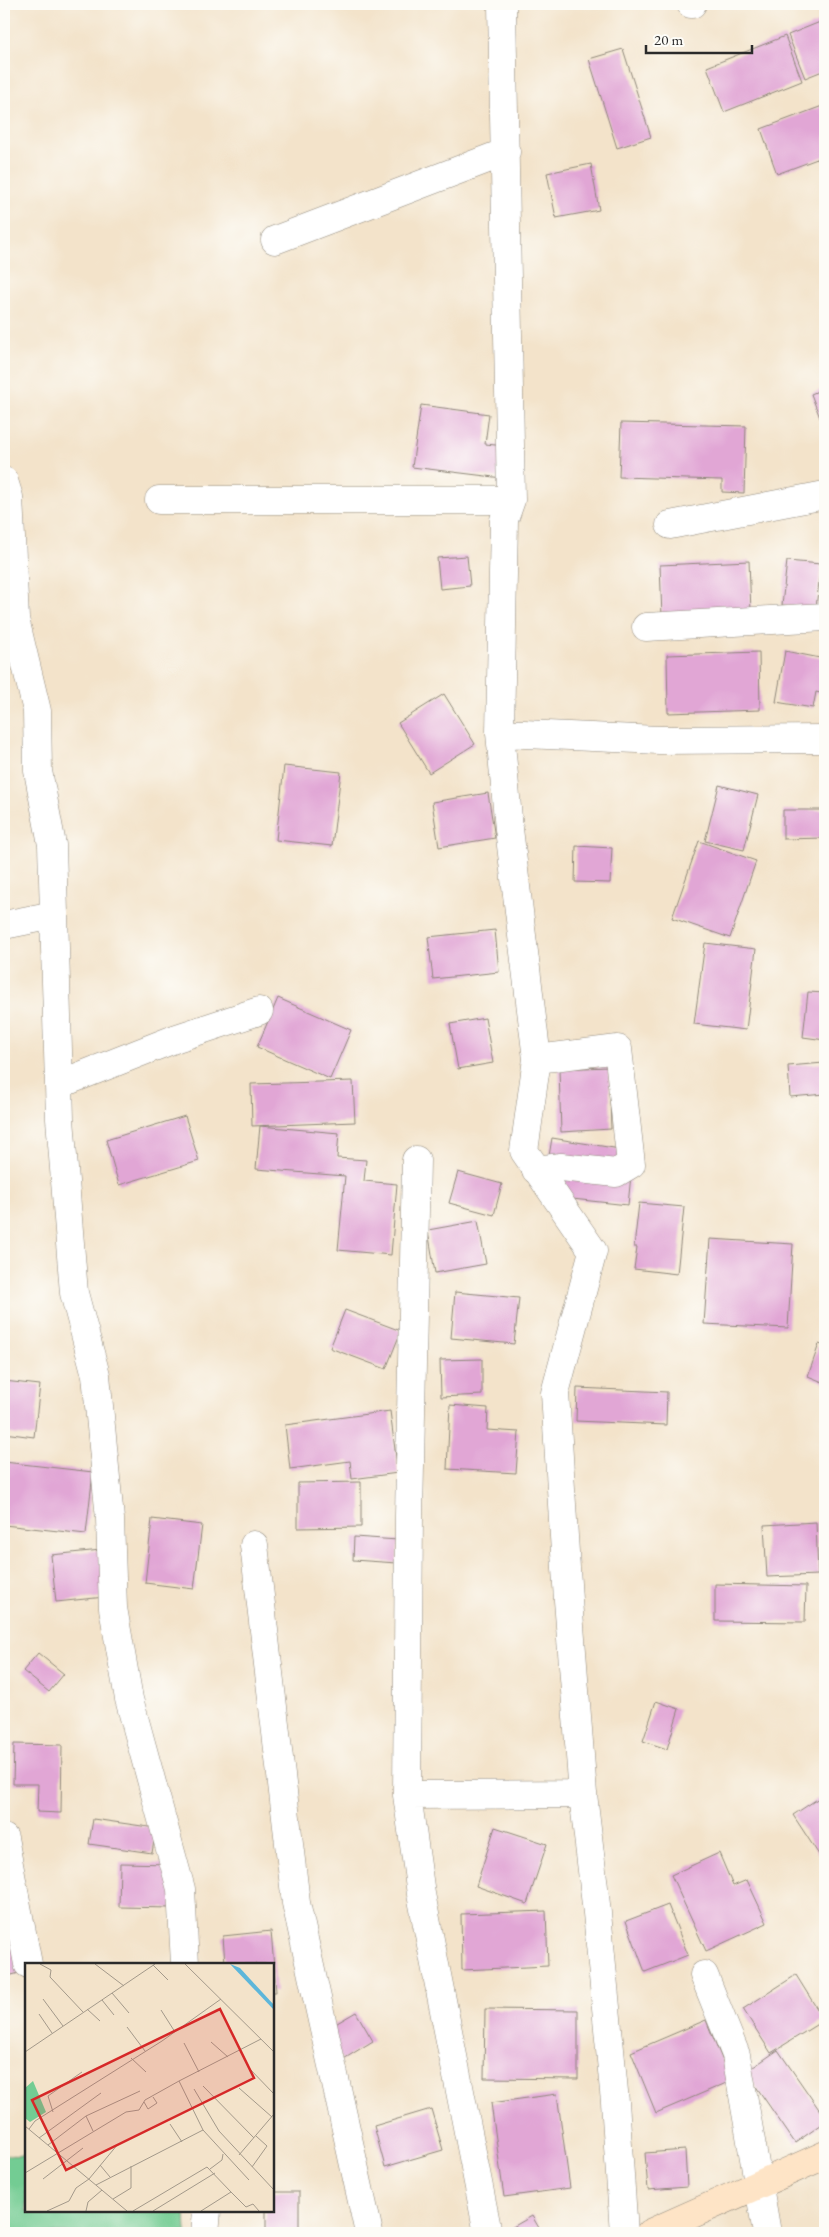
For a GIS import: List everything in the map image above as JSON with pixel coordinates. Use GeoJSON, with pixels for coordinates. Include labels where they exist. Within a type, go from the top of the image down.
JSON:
{"type":"FeatureCollection","features":[{"type":"Feature","properties":{"kind":"main road"},"geometry":{"type":"LineString","coordinates":[[650,2233],[825,2154]]}},
{"type":"Feature","properties":{"kind":"street"},"geometry":{"type":"LineString","coordinates":[[502,4],[511,500],[504,520],[500,733],[509,829],[537,1058],[524,1151],[593,1251],[555,1392],[568,1600],[584,1794],[614,2092],[624,2233]]}},
{"type":"Feature","properties":{"kind":"street"},"geometry":{"type":"LineString","coordinates":[[276,240],[506,152]]}},
{"type":"Feature","properties":{"kind":"street"},"geometry":{"type":"LineString","coordinates":[[4,481],[9,497],[7,536],[15,619],[37,711],[38,771],[52,845],[60,1119],[74,1293],[96,1375],[110,1519],[114,1608],[129,1698],[181,1889],[185,1963]]}},
{"type":"Feature","properties":{"kind":"street"},"geometry":{"type":"LineString","coordinates":[[670,525],[825,495]]}},
{"type":"Feature","properties":{"kind":"street"},"geometry":{"type":"LineString","coordinates":[[159,500],[511,500]]}},
{"type":"Feature","properties":{"kind":"street"},"geometry":{"type":"LineString","coordinates":[[646,627],[825,617]]}},
{"type":"Feature","properties":{"kind":"street"},"geometry":{"type":"LineString","coordinates":[[500,733],[659,740],[825,739]]}},
{"type":"Feature","properties":{"kind":"street"},"geometry":{"type":"LineString","coordinates":[[4,925],[54,916]]}},
{"type":"Feature","properties":{"kind":"street"},"geometry":{"type":"LineString","coordinates":[[60,1084],[177,1038],[259,1011]]}},
{"type":"Feature","properties":{"kind":"street"},"geometry":{"type":"LineString","coordinates":[[536,1170],[561,1167],[616,1173],[631,1164],[618,1049],[537,1058]]}},
{"type":"Feature","properties":{"kind":"street"},"geometry":{"type":"LineString","coordinates":[[416,1160],[409,1506],[407,1795],[421,1894],[488,2233]]}},
{"type":"Feature","properties":{"kind":"street"},"geometry":{"type":"LineString","coordinates":[[254,1545],[296,1903],[369,2233]]}},
{"type":"Feature","properties":{"kind":"street"},"geometry":{"type":"LineString","coordinates":[[407,1795],[584,1794]]}},
{"type":"Feature","properties":{"kind":"street"},"geometry":{"type":"LineString","coordinates":[[4,1838],[28,1963]]}},
{"type":"Feature","properties":{"kind":"street"},"geometry":{"type":"LineString","coordinates":[[704,1975],[736,2055],[767,2233]]}},
{"type":"Feature","properties":{"kind":"street"},"geometry":{"type":"LineString","coordinates":[[204,2233],[207,2212]]}},
{"type":"Feature","properties":{"kind":"green space"},"geometry":{"type":"Polygon","coordinates":[[[4,2155],[25,2156],[25,2212],[185,2212],[186,2233],[4,2233],[4,2155]]]}},
{"type":"Feature","properties":{"kind":"building"},"geometry":{"type":"Polygon","coordinates":[[[825,20],[825,70],[805,78],[788,35],[825,20]]]}},
{"type":"Feature","properties":{"kind":"building"},"geometry":{"type":"Polygon","coordinates":[[[785,36],[802,81],[724,112],[707,67],[785,36]]]}},
{"type":"Feature","properties":{"kind":"building"},"geometry":{"type":"Polygon","coordinates":[[[623,49],[651,137],[617,148],[589,59],[623,49]]]}},
{"type":"Feature","properties":{"kind":"building"},"geometry":{"type":"Polygon","coordinates":[[[825,105],[825,156],[777,174],[761,129],[825,105]]]}},
{"type":"Feature","properties":{"kind":"building"},"geometry":{"type":"Polygon","coordinates":[[[591,164],[599,210],[556,218],[547,173],[591,164]]]}},
{"type":"Feature","properties":{"kind":"building"},"geometry":{"type":"Polygon","coordinates":[[[825,388],[825,431],[811,394],[825,388]]]}},
{"type":"Feature","properties":{"kind":"building"},"geometry":{"type":"Polygon","coordinates":[[[421,405],[489,414],[485,444],[506,446],[502,478],[412,467],[421,405]]]}},
{"type":"Feature","properties":{"kind":"building"},"geometry":{"type":"Polygon","coordinates":[[[621,423],[746,426],[744,493],[722,492],[722,480],[619,477],[621,423]]]}},
{"type":"Feature","properties":{"kind":"building"},"geometry":{"type":"Polygon","coordinates":[[[467,556],[470,586],[440,589],[437,558],[467,556]]]}},
{"type":"Feature","properties":{"kind":"building"},"geometry":{"type":"Polygon","coordinates":[[[749,561],[751,612],[662,617],[660,565],[749,561]]]}},
{"type":"Feature","properties":{"kind":"building"},"geometry":{"type":"Polygon","coordinates":[[[787,561],[821,564],[816,608],[782,605],[787,561]]]}},
{"type":"Feature","properties":{"kind":"building"},"geometry":{"type":"Polygon","coordinates":[[[785,651],[825,659],[825,694],[816,692],[813,708],[776,702],[785,651]]]}},
{"type":"Feature","properties":{"kind":"building"},"geometry":{"type":"Polygon","coordinates":[[[759,652],[760,710],[668,713],[667,655],[759,652]]]}},
{"type":"Feature","properties":{"kind":"building"},"geometry":{"type":"Polygon","coordinates":[[[444,694],[475,744],[429,773],[398,723],[444,694]]]}},
{"type":"Feature","properties":{"kind":"building"},"geometry":{"type":"Polygon","coordinates":[[[284,766],[341,772],[332,846],[276,840],[284,766]]]}},
{"type":"Feature","properties":{"kind":"building"},"geometry":{"type":"Polygon","coordinates":[[[719,785],[758,795],[744,850],[705,841],[719,785]]]}},
{"type":"Feature","properties":{"kind":"building"},"geometry":{"type":"Polygon","coordinates":[[[488,793],[495,838],[439,847],[432,802],[488,793]]]}},
{"type":"Feature","properties":{"kind":"building"},"geometry":{"type":"Polygon","coordinates":[[[783,810],[825,810],[825,838],[783,839],[783,810]]]}},
{"type":"Feature","properties":{"kind":"building"},"geometry":{"type":"Polygon","coordinates":[[[699,841],[756,861],[730,938],[672,918],[699,841]]]}},
{"type":"Feature","properties":{"kind":"building"},"geometry":{"type":"Polygon","coordinates":[[[576,846],[612,848],[610,883],[575,882],[576,846]]]}},
{"type":"Feature","properties":{"kind":"building"},"geometry":{"type":"Polygon","coordinates":[[[495,930],[499,972],[433,979],[428,937],[495,930]]]}},
{"type":"Feature","properties":{"kind":"building"},"geometry":{"type":"Polygon","coordinates":[[[705,943],[756,949],[746,1030],[694,1024],[705,943]]]}},
{"type":"Feature","properties":{"kind":"building"},"geometry":{"type":"Polygon","coordinates":[[[808,992],[825,993],[825,1040],[803,1037],[808,992]]]}},
{"type":"Feature","properties":{"kind":"building"},"geometry":{"type":"Polygon","coordinates":[[[278,998],[351,1030],[330,1079],[257,1047],[278,998]]]}},
{"type":"Feature","properties":{"kind":"building"},"geometry":{"type":"Polygon","coordinates":[[[485,1018],[493,1063],[458,1069],[450,1024],[485,1018]]]}},
{"type":"Feature","properties":{"kind":"building"},"geometry":{"type":"Polygon","coordinates":[[[824,1063],[825,1094],[790,1097],[788,1066],[824,1063]]]}},
{"type":"Feature","properties":{"kind":"building"},"geometry":{"type":"Polygon","coordinates":[[[609,1067],[611,1129],[561,1132],[559,1069],[609,1067]]]}},
{"type":"Feature","properties":{"kind":"building"},"geometry":{"type":"Polygon","coordinates":[[[353,1081],[355,1122],[252,1126],[251,1084],[353,1081]]]}},
{"type":"Feature","properties":{"kind":"building"},"geometry":{"type":"Polygon","coordinates":[[[185,1116],[199,1161],[119,1185],[106,1140],[185,1116]]]}},
{"type":"Feature","properties":{"kind":"building"},"geometry":{"type":"Polygon","coordinates":[[[260,1126],[339,1133],[337,1158],[366,1160],[364,1181],[397,1184],[391,1255],[338,1250],[345,1176],[256,1169],[260,1126]]]}},
{"type":"Feature","properties":{"kind":"building"},"geometry":{"type":"Polygon","coordinates":[[[552,1138],[620,1149],[616,1173],[548,1162],[552,1138]]]}},
{"type":"Feature","properties":{"kind":"building"},"geometry":{"type":"Polygon","coordinates":[[[565,1168],[631,1175],[628,1205],[563,1198],[565,1168]]]}},
{"type":"Feature","properties":{"kind":"building"},"geometry":{"type":"Polygon","coordinates":[[[458,1172],[502,1184],[494,1215],[449,1203],[458,1172]]]}},
{"type":"Feature","properties":{"kind":"building"},"geometry":{"type":"Polygon","coordinates":[[[639,1203],[684,1207],[677,1274],[634,1269],[637,1247],[634,1247],[639,1203]]]}},
{"type":"Feature","properties":{"kind":"building"},"geometry":{"type":"Polygon","coordinates":[[[478,1221],[486,1264],[435,1273],[428,1230],[478,1221]]]}},
{"type":"Feature","properties":{"kind":"building"},"geometry":{"type":"Polygon","coordinates":[[[710,1239],[793,1244],[788,1328],[704,1324],[710,1239]]]}},
{"type":"Feature","properties":{"kind":"building"},"geometry":{"type":"Polygon","coordinates":[[[455,1292],[519,1298],[514,1344],[451,1338],[455,1292]]]}},
{"type":"Feature","properties":{"kind":"building"},"geometry":{"type":"Polygon","coordinates":[[[345,1310],[401,1331],[386,1369],[330,1348],[345,1310]]]}},
{"type":"Feature","properties":{"kind":"building"},"geometry":{"type":"Polygon","coordinates":[[[819,1344],[825,1346],[825,1383],[808,1376],[819,1344]]]}},
{"type":"Feature","properties":{"kind":"building"},"geometry":{"type":"Polygon","coordinates":[[[482,1359],[482,1395],[441,1397],[440,1360],[482,1359]]]}},
{"type":"Feature","properties":{"kind":"building"},"geometry":{"type":"Polygon","coordinates":[[[4,1381],[40,1385],[34,1437],[4,1433],[4,1381]]]}},
{"type":"Feature","properties":{"kind":"building"},"geometry":{"type":"Polygon","coordinates":[[[577,1388],[667,1392],[666,1425],[576,1421],[577,1388]]]}},
{"type":"Feature","properties":{"kind":"building"},"geometry":{"type":"Polygon","coordinates":[[[450,1405],[488,1408],[487,1430],[519,1432],[516,1473],[447,1469],[450,1405]]]}},
{"type":"Feature","properties":{"kind":"building"},"geometry":{"type":"Polygon","coordinates":[[[390,1411],[398,1473],[352,1479],[350,1461],[290,1469],[285,1425],[390,1411]]]}},
{"type":"Feature","properties":{"kind":"building"},"geometry":{"type":"Polygon","coordinates":[[[4,1462],[93,1472],[86,1534],[4,1525],[4,1462]]]}},
{"type":"Feature","properties":{"kind":"building"},"geometry":{"type":"Polygon","coordinates":[[[361,1482],[361,1527],[298,1528],[298,1483],[361,1482]]]}},
{"type":"Feature","properties":{"kind":"building"},"geometry":{"type":"Polygon","coordinates":[[[824,1503],[825,1531],[822,1531],[824,1503]]]}},
{"type":"Feature","properties":{"kind":"building"},"geometry":{"type":"Polygon","coordinates":[[[152,1519],[202,1525],[194,1589],[145,1583],[152,1519]]]}},
{"type":"Feature","properties":{"kind":"building"},"geometry":{"type":"Polygon","coordinates":[[[816,1522],[818,1575],[767,1577],[764,1525],[816,1522]]]}},
{"type":"Feature","properties":{"kind":"building"},"geometry":{"type":"Polygon","coordinates":[[[354,1537],[398,1540],[397,1563],[353,1560],[354,1537]]]}},
{"type":"Feature","properties":{"kind":"building"},"geometry":{"type":"Polygon","coordinates":[[[101,1550],[105,1597],[56,1602],[51,1555],[101,1550]]]}},
{"type":"Feature","properties":{"kind":"building"},"geometry":{"type":"Polygon","coordinates":[[[715,1584],[806,1586],[805,1622],[715,1621],[715,1584]]]}},
{"type":"Feature","properties":{"kind":"building"},"geometry":{"type":"Polygon","coordinates":[[[38,1653],[64,1674],[49,1692],[23,1671],[38,1653]]]}},
{"type":"Feature","properties":{"kind":"building"},"geometry":{"type":"Polygon","coordinates":[[[656,1701],[679,1709],[667,1749],[643,1741],[656,1701]]]}},
{"type":"Feature","properties":{"kind":"building"},"geometry":{"type":"Polygon","coordinates":[[[14,1744],[62,1745],[61,1813],[37,1812],[38,1784],[13,1784],[14,1744]]]}},
{"type":"Feature","properties":{"kind":"building"},"geometry":{"type":"Polygon","coordinates":[[[825,1794],[825,1864],[793,1815],[825,1794]]]}},
{"type":"Feature","properties":{"kind":"building"},"geometry":{"type":"Polygon","coordinates":[[[93,1819],[156,1828],[152,1853],[89,1844],[93,1819]]]}},
{"type":"Feature","properties":{"kind":"building"},"geometry":{"type":"Polygon","coordinates":[[[495,1827],[547,1844],[527,1904],[476,1886],[495,1827]]]}},
{"type":"Feature","properties":{"kind":"building"},"geometry":{"type":"Polygon","coordinates":[[[719,1853],[733,1886],[747,1880],[767,1923],[706,1951],[671,1875],[719,1853]]]}},
{"type":"Feature","properties":{"kind":"building"},"geometry":{"type":"Polygon","coordinates":[[[120,1863],[173,1864],[172,1908],[119,1907],[120,1863]]]}},
{"type":"Feature","properties":{"kind":"building"},"geometry":{"type":"Polygon","coordinates":[[[668,1905],[688,1955],[645,1972],[626,1921],[668,1905]]]}},
{"type":"Feature","properties":{"kind":"building"},"geometry":{"type":"Polygon","coordinates":[[[546,1911],[548,1966],[462,1970],[461,1914],[546,1911]]]}},
{"type":"Feature","properties":{"kind":"building"},"geometry":{"type":"Polygon","coordinates":[[[271,1931],[274,1963],[225,1963],[223,1936],[271,1931]]]}},
{"type":"Feature","properties":{"kind":"building"},"geometry":{"type":"Polygon","coordinates":[[[16,1941],[23,1972],[4,1977],[4,1944],[16,1941]]]}},
{"type":"Feature","properties":{"kind":"building"},"geometry":{"type":"Polygon","coordinates":[[[274,1968],[276,1992],[274,1992],[274,1968]]]}},
{"type":"Feature","properties":{"kind":"building"},"geometry":{"type":"Polygon","coordinates":[[[796,1975],[824,2020],[771,2053],[743,2009],[796,1975]]]}},
{"type":"Feature","properties":{"kind":"building"},"geometry":{"type":"Polygon","coordinates":[[[485,2009],[578,2010],[578,2079],[484,2078],[485,2009]]]}},
{"type":"Feature","properties":{"kind":"building"},"geometry":{"type":"Polygon","coordinates":[[[356,2012],[373,2041],[342,2060],[325,2030],[356,2012]]]}},
{"type":"Feature","properties":{"kind":"building"},"geometry":{"type":"Polygon","coordinates":[[[706,2020],[731,2081],[656,2113],[631,2052],[706,2020]]]}},
{"type":"Feature","properties":{"kind":"building"},"geometry":{"type":"Polygon","coordinates":[[[778,2050],[825,2118],[825,2122],[795,2143],[746,2072],[778,2050]]]}},
{"type":"Feature","properties":{"kind":"building"},"geometry":{"type":"Polygon","coordinates":[[[557,2094],[570,2188],[504,2197],[491,2103],[557,2094]]]}},
{"type":"Feature","properties":{"kind":"building"},"geometry":{"type":"Polygon","coordinates":[[[431,2109],[443,2150],[385,2167],[374,2126],[431,2109]]]}},
{"type":"Feature","properties":{"kind":"building"},"geometry":{"type":"Polygon","coordinates":[[[685,2150],[687,2187],[648,2190],[645,2153],[685,2150]]]}},
{"type":"Feature","properties":{"kind":"building"},"geometry":{"type":"Polygon","coordinates":[[[274,2192],[299,2192],[299,2233],[266,2233],[266,2212],[274,2212],[274,2192]]]}},
{"type":"Feature","properties":{"kind":"building"},"geometry":{"type":"Polygon","coordinates":[[[532,2216],[542,2233],[514,2233],[511,2228],[532,2216]]]}}]}
